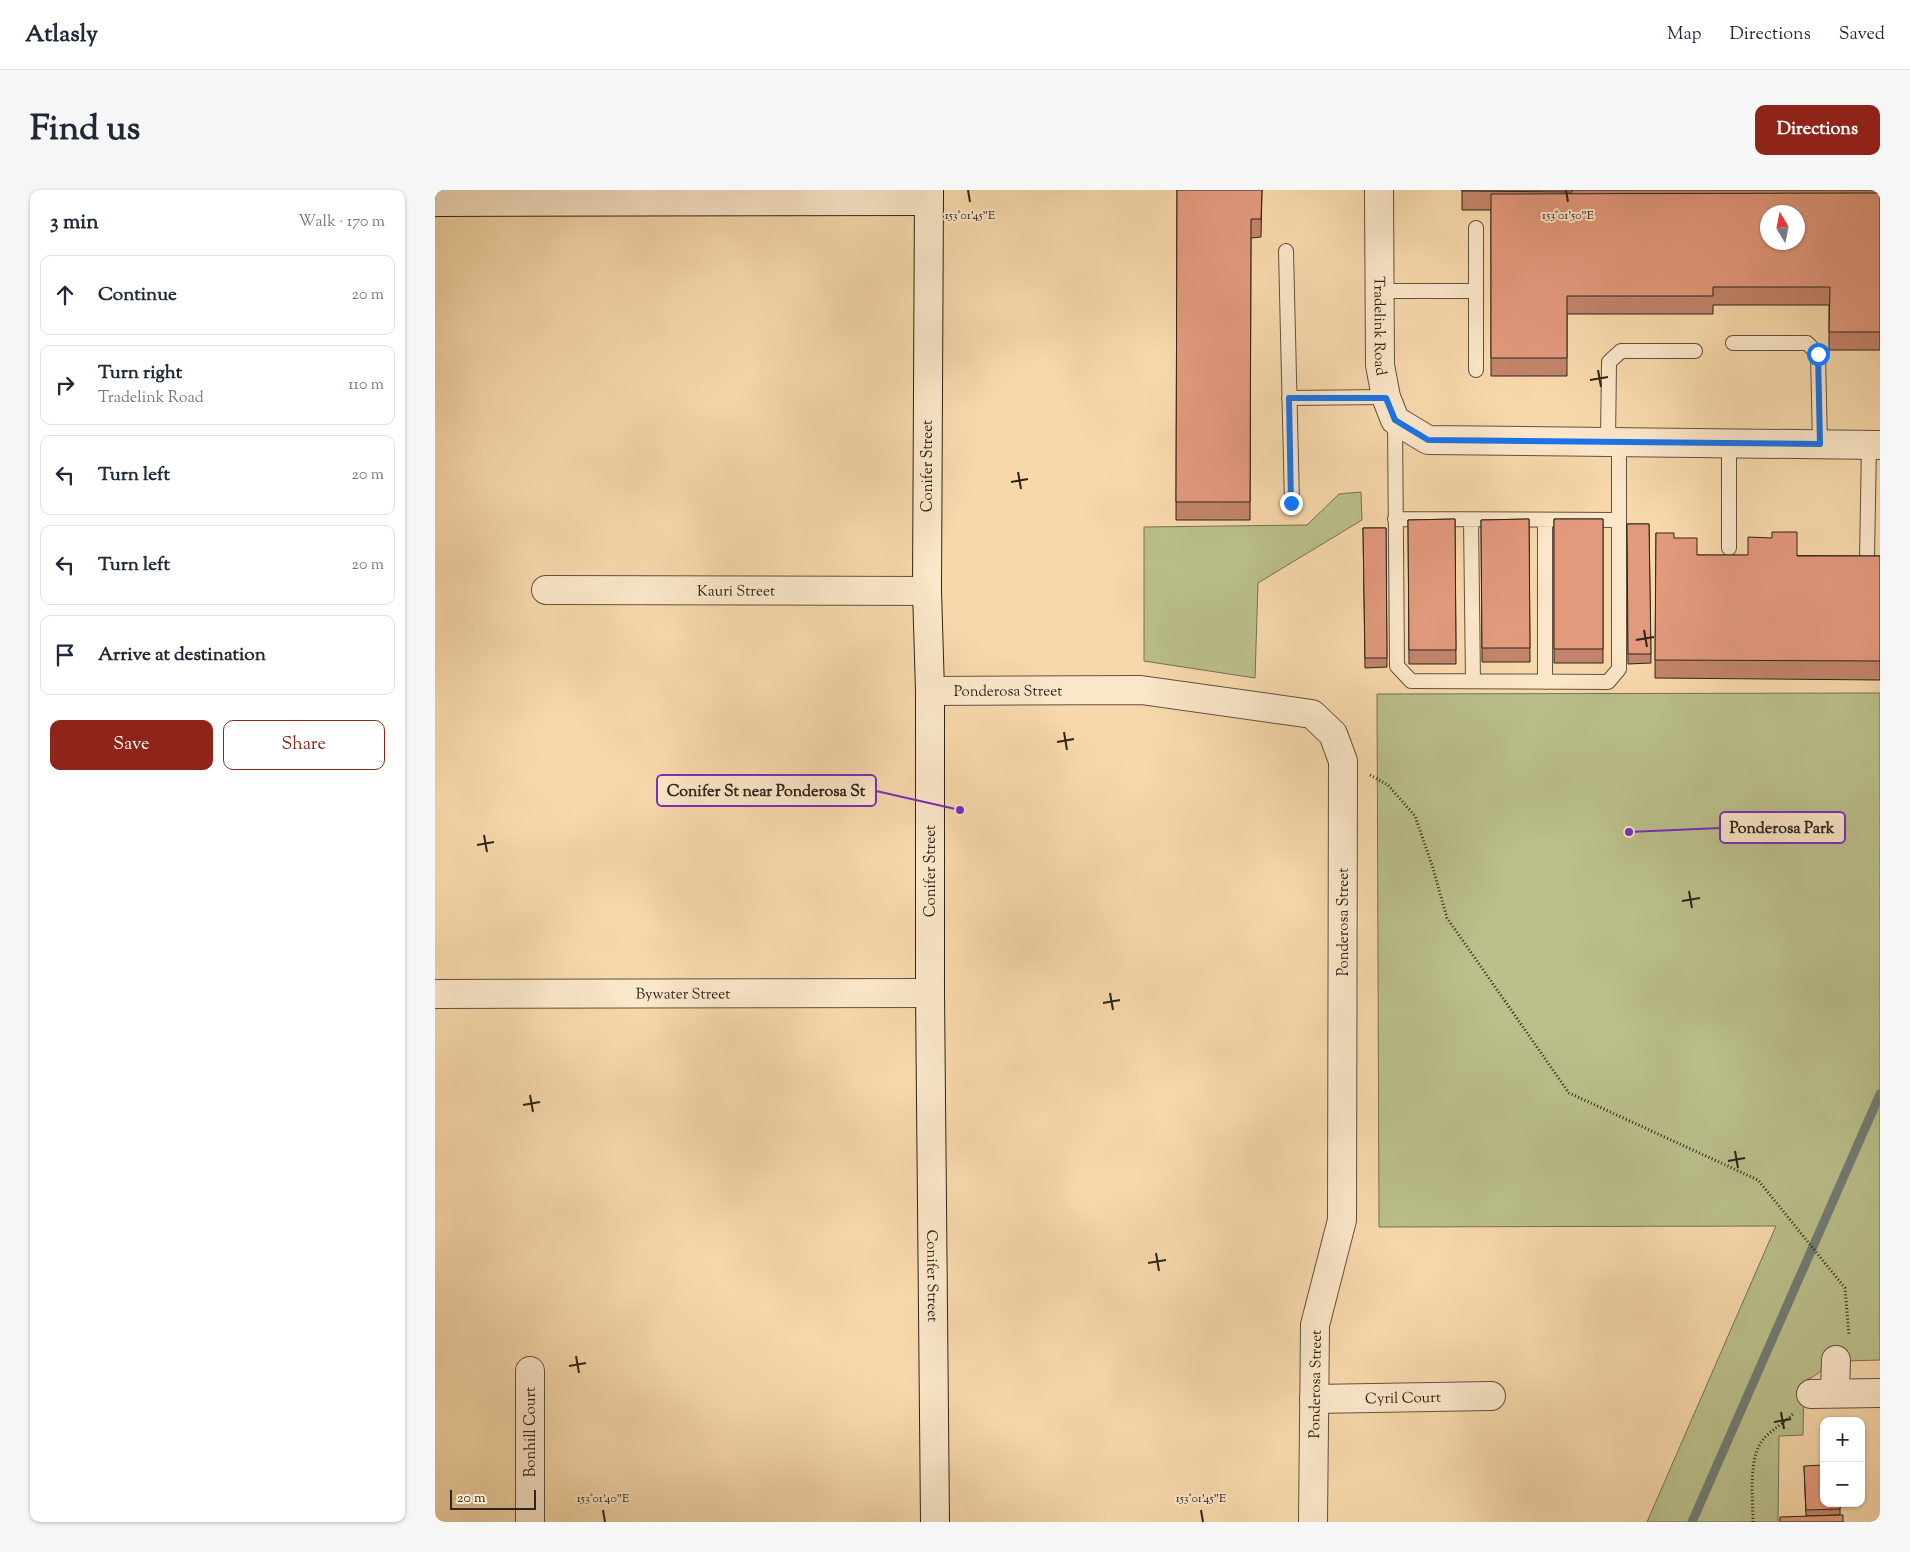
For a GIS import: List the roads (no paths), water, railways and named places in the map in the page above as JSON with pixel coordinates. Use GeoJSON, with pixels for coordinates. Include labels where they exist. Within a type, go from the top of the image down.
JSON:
{"type":"FeatureCollection","features":[{"type":"Feature","properties":{"kind":"street","name":"Tradelink Road"},"geometry":{"type":"LineString","coordinates":[[1379,190],[1380,365],[1391,409]]}},
{"type":"Feature","properties":{"kind":"street"},"geometry":{"type":"LineString","coordinates":[[435,202],[541,196],[929,196]]}},
{"type":"Feature","properties":{"kind":"street","name":"Conifer Street"},"geometry":{"type":"LineString","coordinates":[[929,196],[927,591],[930,691],[930,993],[935,1522]]}},
{"type":"Feature","properties":{"kind":"street"},"geometry":{"type":"LineString","coordinates":[[1391,409],[1428,440],[1874,445]]}},
{"type":"Feature","properties":{"kind":"street","name":"Kauri Street"},"geometry":{"type":"LineString","coordinates":[[546,590],[927,591]]}},
{"type":"Feature","properties":{"kind":"street","name":"Ponderosa Street"},"geometry":{"type":"LineString","coordinates":[[930,691],[1141,690],[1312,714],[1333,734],[1343,761],[1342,1220],[1315,1325],[1313,1522]]}},
{"type":"Feature","properties":{"kind":"street","name":"Bywater Street"},"geometry":{"type":"LineString","coordinates":[[435,994],[930,993]]}},
{"type":"Feature","properties":{"kind":"street"},"geometry":{"type":"LineString","coordinates":[[1843,1349],[1823,1394],[1880,1394]]}},
{"type":"Feature","properties":{"kind":"street","name":"Bonhill Court"},"geometry":{"type":"LineString","coordinates":[[530,1371],[530,1522]]}},
{"type":"Feature","properties":{"kind":"street","name":"Cyril Court"},"geometry":{"type":"LineString","coordinates":[[1314,1399],[1491,1396]]}},
{"type":"Feature","properties":{"kind":"lane"},"geometry":{"type":"LineString","coordinates":[[1476,228],[1476,370]]}},
{"type":"Feature","properties":{"kind":"lane"},"geometry":{"type":"LineString","coordinates":[[1286,251],[1291,503]]}},
{"type":"Feature","properties":{"kind":"lane"},"geometry":{"type":"LineString","coordinates":[[1379,291],[1476,291]]}},
{"type":"Feature","properties":{"kind":"lane"},"geometry":{"type":"LineString","coordinates":[[1733,343],[1807,343],[1818,354],[1820,444]]}},
{"type":"Feature","properties":{"kind":"lane"},"geometry":{"type":"LineString","coordinates":[[1289,398],[1391,409],[1397,666],[1411,681],[1608,682],[1619,669],[1619,520],[1609,362],[1621,351],[1695,351]]}},
{"type":"Feature","properties":{"kind":"lane"},"geometry":{"type":"LineString","coordinates":[[1729,443],[1729,548]]}},
{"type":"Feature","properties":{"kind":"lane"},"geometry":{"type":"LineString","coordinates":[[1867,558],[1874,445]]}},
{"type":"Feature","properties":{"kind":"lane"},"geometry":{"type":"LineString","coordinates":[[1395,519],[1619,520]]}},
{"type":"Feature","properties":{"kind":"lane"},"geometry":{"type":"LineString","coordinates":[[1471,520],[1473,681]]}},
{"type":"Feature","properties":{"kind":"lane"},"geometry":{"type":"LineString","coordinates":[[1545,520],[1545,682]]}},
{"type":"Feature","properties":{"kind":"waterway"},"geometry":{"type":"LineString","coordinates":[[1692,1522],[1880,1094]]}},
{"type":"Feature","properties":{"kind":"place","name":"Conifer St near Ponderosa St"},"geometry":{"type":"Point","coordinates":[960,810]}},
{"type":"Feature","properties":{"kind":"place","name":"Ponderosa Park"},"geometry":{"type":"Point","coordinates":[1629,832]}}]}
